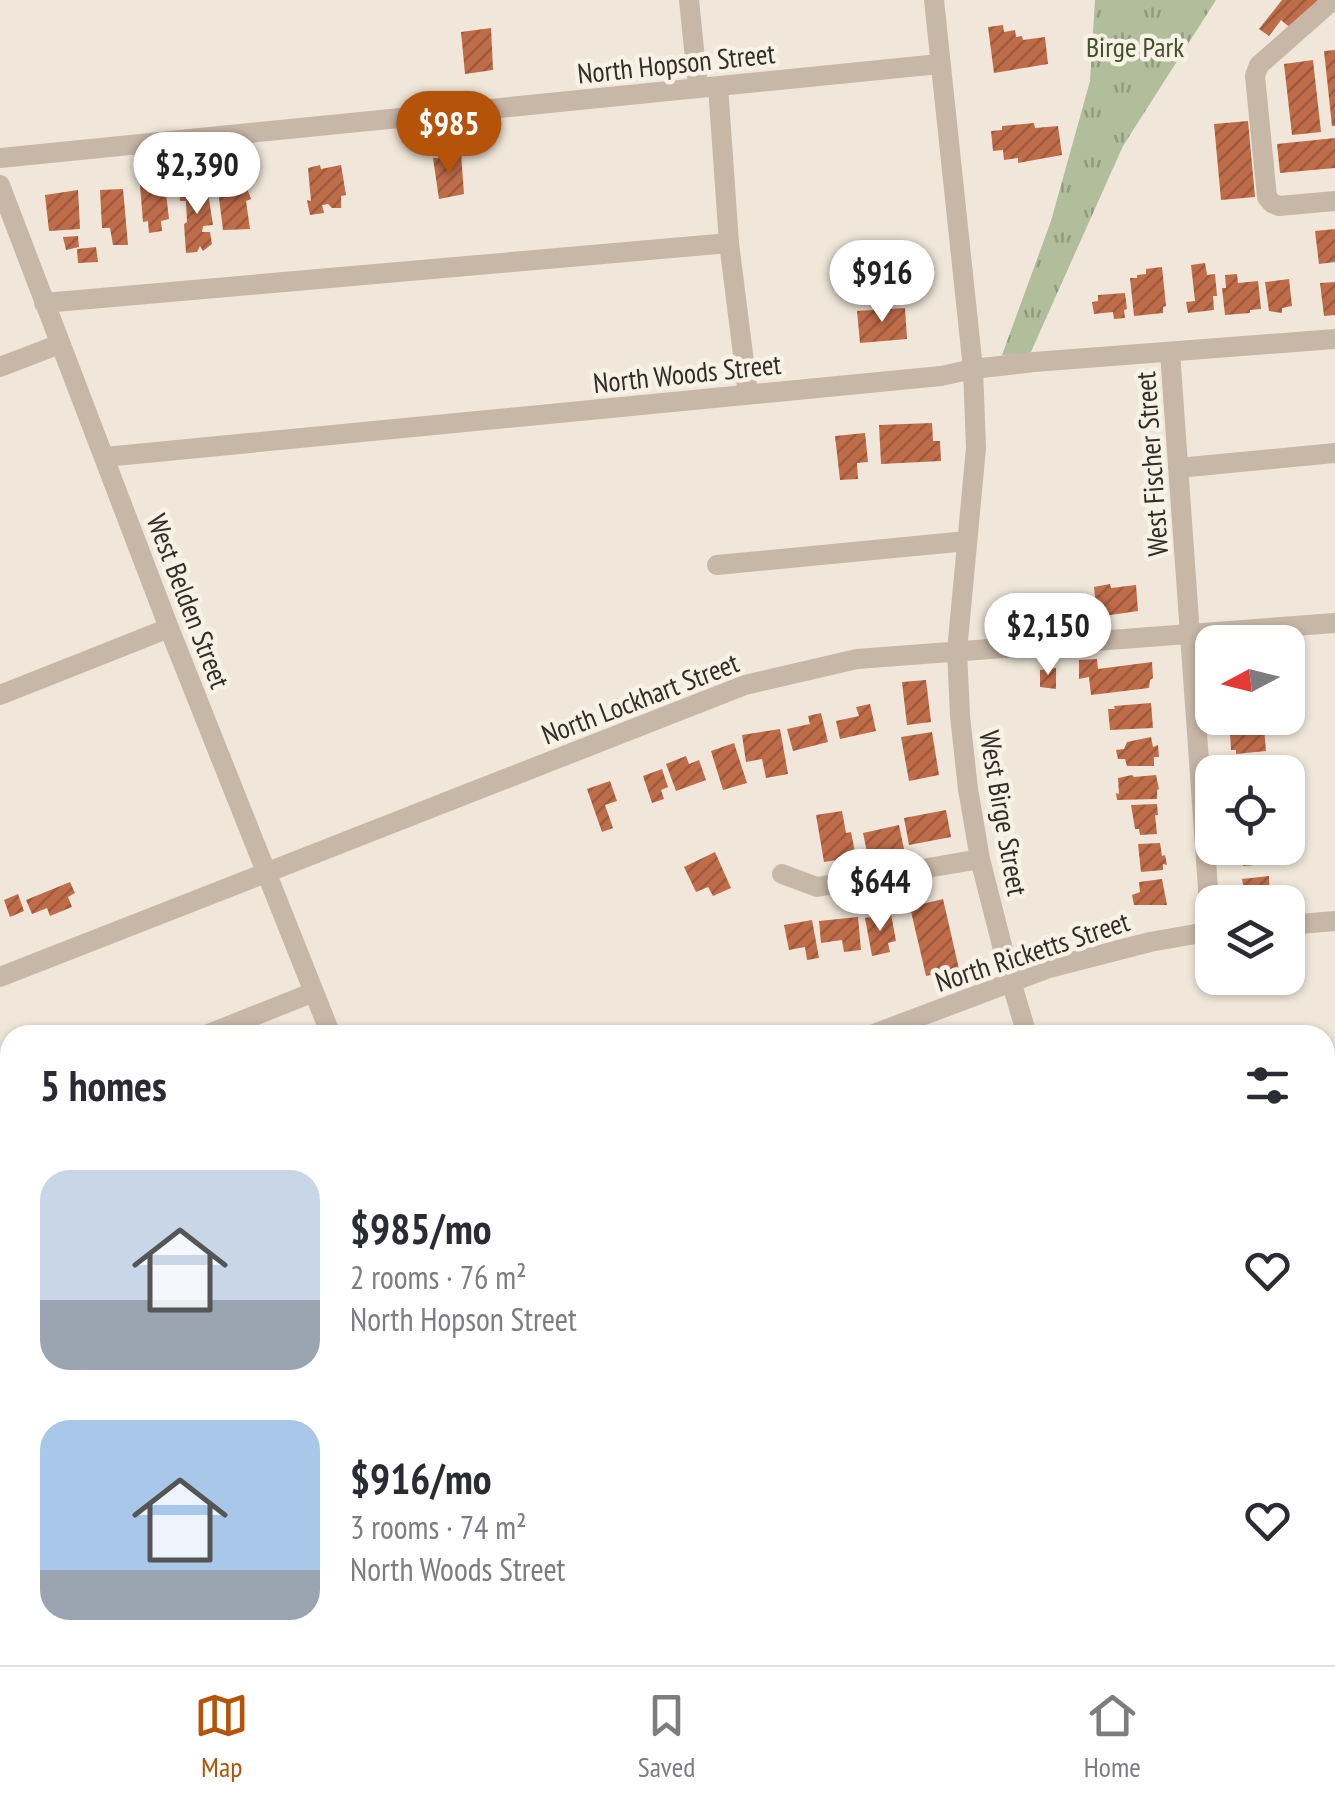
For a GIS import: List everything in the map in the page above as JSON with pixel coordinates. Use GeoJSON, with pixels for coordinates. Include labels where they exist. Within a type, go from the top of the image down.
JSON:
{"type":"FeatureCollection","features":[{"type":"Feature","properties":{"kind":"street"},"geometry":{"type":"LineString","coordinates":[[689,0],[708,87],[748,394]]}},
{"type":"Feature","properties":{"kind":"street","name":"West Birge Street"},"geometry":{"type":"LineString","coordinates":[[934,0],[973,368],[976,448],[957,652],[960,716],[980,859],[1024,1025]]}},
{"type":"Feature","properties":{"kind":"street"},"geometry":{"type":"LineString","coordinates":[[1334,0],[1266,59],[1255,76],[1268,197],[1279,206],[1335,201]]}},
{"type":"Feature","properties":{"kind":"street","name":"North Hopson Street"},"geometry":{"type":"LineString","coordinates":[[0,158],[939,64]]}},
{"type":"Feature","properties":{"kind":"street","name":"West Belden Street"},"geometry":{"type":"LineString","coordinates":[[0,185],[169,628],[328,1025]]}},
{"type":"Feature","properties":{"kind":"street"},"geometry":{"type":"LineString","coordinates":[[44,303],[730,243]]}},
{"type":"Feature","properties":{"kind":"street","name":"North Woods Street"},"geometry":{"type":"LineString","coordinates":[[104,457],[941,376],[973,368],[1335,340]]}},
{"type":"Feature","properties":{"kind":"street"},"geometry":{"type":"LineString","coordinates":[[0,367],[60,344]]}},
{"type":"Feature","properties":{"kind":"street","name":"West Fischer Street"},"geometry":{"type":"LineString","coordinates":[[1170,352],[1209,885]]}},
{"type":"Feature","properties":{"kind":"street"},"geometry":{"type":"LineString","coordinates":[[1178,468],[1335,453]]}},
{"type":"Feature","properties":{"kind":"street"},"geometry":{"type":"LineString","coordinates":[[718,565],[967,540]]}},
{"type":"Feature","properties":{"kind":"street","name":"North Lockhart Street"},"geometry":{"type":"LineString","coordinates":[[0,978],[745,685],[857,660],[1335,623]]}},
{"type":"Feature","properties":{"kind":"street"},"geometry":{"type":"LineString","coordinates":[[0,695],[169,628]]}},
{"type":"Feature","properties":{"kind":"street"},"geometry":{"type":"LineString","coordinates":[[782,874],[817,888],[980,859]]}},
{"type":"Feature","properties":{"kind":"street"},"geometry":{"type":"LineString","coordinates":[[1305,924],[1335,921]]}},
{"type":"Feature","properties":{"kind":"street","name":"North Ricketts Street"},"geometry":{"type":"LineString","coordinates":[[897,1025],[1049,968],[1195,934]]}},
{"type":"Feature","properties":{"kind":"street"},"geometry":{"type":"LineString","coordinates":[[231,1025],[314,992]]}},
{"type":"Feature","properties":{"kind":"green space","name":"Birge Park"},"geometry":{"type":"Polygon","coordinates":[[[1095,0],[1216,0],[1123,146],[1030,354],[1002,355],[1051,221],[1090,81],[1095,0]]]}},
{"type":"Feature","properties":{"kind":"building"},"geometry":{"type":"Polygon","coordinates":[[[1282,0],[1318,0],[1294,31],[1281,20],[1269,36],[1259,29],[1282,0]]]}},
{"type":"Feature","properties":{"kind":"building"},"geometry":{"type":"Polygon","coordinates":[[[1003,25],[1004,32],[1015,30],[1016,37],[1022,36],[1023,40],[1045,37],[1048,64],[994,73],[988,27],[1003,25]]]}},
{"type":"Feature","properties":{"kind":"building"},"geometry":{"type":"Polygon","coordinates":[[[491,28],[493,70],[465,74],[461,32],[491,28]]]}},
{"type":"Feature","properties":{"kind":"building"},"geometry":{"type":"Polygon","coordinates":[[[1335,50],[1335,126],[1332,126],[1324,51],[1335,50]]]}},
{"type":"Feature","properties":{"kind":"building"},"geometry":{"type":"Polygon","coordinates":[[[1313,60],[1321,132],[1292,135],[1284,64],[1313,60]]]}},
{"type":"Feature","properties":{"kind":"building"},"geometry":{"type":"Polygon","coordinates":[[[1248,121],[1255,197],[1221,200],[1214,124],[1248,121]]]}},
{"type":"Feature","properties":{"kind":"building"},"geometry":{"type":"Polygon","coordinates":[[[1034,123],[1035,128],[1058,126],[1062,155],[1018,163],[1018,158],[1004,160],[1003,150],[993,151],[991,131],[1034,123]]]}},
{"type":"Feature","properties":{"kind":"building"},"geometry":{"type":"Polygon","coordinates":[[[1335,138],[1335,168],[1280,173],[1277,144],[1335,138]]]}},
{"type":"Feature","properties":{"kind":"building"},"geometry":{"type":"Polygon","coordinates":[[[461,153],[464,194],[439,199],[433,158],[454,158],[461,153]]]}},
{"type":"Feature","properties":{"kind":"building"},"geometry":{"type":"Polygon","coordinates":[[[320,165],[321,169],[341,165],[346,195],[341,196],[341,208],[322,205],[324,213],[310,215],[308,168],[320,165]]]}},
{"type":"Feature","properties":{"kind":"building"},"geometry":{"type":"Polygon","coordinates":[[[243,178],[251,199],[246,201],[250,229],[223,230],[217,182],[243,178]]]}},
{"type":"Feature","properties":{"kind":"building"},"geometry":{"type":"Polygon","coordinates":[[[203,183],[213,225],[203,226],[202,232],[210,232],[212,244],[203,251],[200,246],[197,252],[186,253],[186,201],[180,201],[179,188],[203,183]]]}},
{"type":"Feature","properties":{"kind":"building"},"geometry":{"type":"Polygon","coordinates":[[[140,185],[165,185],[169,219],[161,221],[162,231],[149,233],[148,221],[143,222],[140,185]]]}},
{"type":"Feature","properties":{"kind":"building"},"geometry":{"type":"Polygon","coordinates":[[[123,189],[128,245],[113,245],[110,228],[102,228],[100,190],[123,189]]]}},
{"type":"Feature","properties":{"kind":"building"},"geometry":{"type":"Polygon","coordinates":[[[78,190],[80,229],[49,231],[45,195],[78,190]]]}},
{"type":"Feature","properties":{"kind":"building"},"geometry":{"type":"Polygon","coordinates":[[[1335,229],[1335,262],[1319,264],[1315,231],[1335,229]]]}},
{"type":"Feature","properties":{"kind":"building"},"geometry":{"type":"Polygon","coordinates":[[[78,236],[79,247],[66,250],[63,237],[78,236]]]}},
{"type":"Feature","properties":{"kind":"building"},"geometry":{"type":"Polygon","coordinates":[[[96,247],[98,262],[78,263],[77,249],[96,247]]]}},
{"type":"Feature","properties":{"kind":"building"},"geometry":{"type":"Polygon","coordinates":[[[1205,263],[1207,275],[1215,274],[1214,310],[1188,313],[1186,302],[1195,301],[1191,265],[1205,263]]]}},
{"type":"Feature","properties":{"kind":"building"},"geometry":{"type":"Polygon","coordinates":[[[1162,267],[1166,306],[1163,313],[1134,316],[1130,278],[1146,274],[1146,269],[1162,267]]]}},
{"type":"Feature","properties":{"kind":"building"},"geometry":{"type":"Polygon","coordinates":[[[1237,274],[1238,283],[1258,281],[1261,309],[1225,315],[1225,275],[1237,274]]]}},
{"type":"Feature","properties":{"kind":"building"},"geometry":{"type":"Polygon","coordinates":[[[1289,279],[1292,306],[1282,308],[1282,313],[1269,311],[1265,282],[1289,279]]]}},
{"type":"Feature","properties":{"kind":"building"},"geometry":{"type":"Polygon","coordinates":[[[1335,282],[1335,315],[1324,316],[1320,283],[1335,282]]]}},
{"type":"Feature","properties":{"kind":"building"},"geometry":{"type":"Polygon","coordinates":[[[1125,293],[1125,318],[1114,319],[1113,312],[1094,314],[1092,302],[1098,301],[1098,295],[1125,293]]]}},
{"type":"Feature","properties":{"kind":"building"},"geometry":{"type":"Polygon","coordinates":[[[905,308],[907,339],[860,343],[857,311],[905,308]]]}},
{"type":"Feature","properties":{"kind":"building"},"geometry":{"type":"Polygon","coordinates":[[[932,423],[933,441],[940,441],[941,461],[881,464],[879,425],[932,423]]]}},
{"type":"Feature","properties":{"kind":"building"},"geometry":{"type":"Polygon","coordinates":[[[865,433],[868,462],[857,463],[858,479],[840,480],[835,436],[865,433]]]}},
{"type":"Feature","properties":{"kind":"building"},"geometry":{"type":"Polygon","coordinates":[[[1110,584],[1111,588],[1136,585],[1138,611],[1097,617],[1094,587],[1110,584]]]}},
{"type":"Feature","properties":{"kind":"building"},"geometry":{"type":"Polygon","coordinates":[[[1097,659],[1098,669],[1152,662],[1149,688],[1091,695],[1089,677],[1079,679],[1079,660],[1097,659]]]}},
{"type":"Feature","properties":{"kind":"building"},"geometry":{"type":"Polygon","coordinates":[[[1056,668],[1056,689],[1040,687],[1040,670],[1056,668]]]}},
{"type":"Feature","properties":{"kind":"building"},"geometry":{"type":"Polygon","coordinates":[[[926,680],[931,722],[907,725],[902,682],[926,680]]]}},
{"type":"Feature","properties":{"kind":"building"},"geometry":{"type":"Polygon","coordinates":[[[1151,703],[1153,728],[1110,730],[1108,709],[1151,703]]]}},
{"type":"Feature","properties":{"kind":"building"},"geometry":{"type":"Polygon","coordinates":[[[870,704],[876,731],[840,739],[836,721],[859,716],[856,707],[870,704]]]}},
{"type":"Feature","properties":{"kind":"building"},"geometry":{"type":"Polygon","coordinates":[[[821,713],[828,742],[793,751],[787,729],[810,724],[808,716],[821,713]]]}},
{"type":"Feature","properties":{"kind":"building"},"geometry":{"type":"Polygon","coordinates":[[[780,729],[788,774],[766,778],[762,759],[746,762],[742,735],[780,729]]]}},
{"type":"Feature","properties":{"kind":"building"},"geometry":{"type":"Polygon","coordinates":[[[932,732],[939,775],[909,781],[901,737],[932,732]]]}},
{"type":"Feature","properties":{"kind":"building"},"geometry":{"type":"Polygon","coordinates":[[[1230,735],[1265,735],[1266,751],[1236,754],[1236,750],[1231,750],[1230,735]]]}},
{"type":"Feature","properties":{"kind":"building"},"geometry":{"type":"Polygon","coordinates":[[[1151,737],[1153,747],[1158,745],[1159,757],[1154,757],[1154,766],[1127,766],[1125,759],[1118,759],[1116,750],[1124,749],[1127,742],[1151,737]]]}},
{"type":"Feature","properties":{"kind":"building"},"geometry":{"type":"Polygon","coordinates":[[[734,743],[747,783],[723,790],[711,751],[734,743]]]}},
{"type":"Feature","properties":{"kind":"building"},"geometry":{"type":"Polygon","coordinates":[[[686,756],[689,764],[699,760],[706,780],[676,791],[666,764],[686,756]]]}},
{"type":"Feature","properties":{"kind":"building"},"geometry":{"type":"Polygon","coordinates":[[[662,769],[668,787],[661,790],[664,799],[652,803],[643,776],[662,769]]]}},
{"type":"Feature","properties":{"kind":"building"},"geometry":{"type":"Polygon","coordinates":[[[1156,775],[1157,799],[1117,800],[1118,778],[1156,775]]]}},
{"type":"Feature","properties":{"kind":"building"},"geometry":{"type":"Polygon","coordinates":[[[610,781],[617,801],[605,805],[613,828],[602,832],[587,789],[610,781]]]}},
{"type":"Feature","properties":{"kind":"building"},"geometry":{"type":"Polygon","coordinates":[[[1157,804],[1157,834],[1140,835],[1139,829],[1135,829],[1131,805],[1157,804]]]}},
{"type":"Feature","properties":{"kind":"building"},"geometry":{"type":"Polygon","coordinates":[[[946,810],[951,837],[909,845],[904,818],[946,810]]]}},
{"type":"Feature","properties":{"kind":"building"},"geometry":{"type":"Polygon","coordinates":[[[842,811],[856,857],[824,862],[816,815],[842,811]]]}},
{"type":"Feature","properties":{"kind":"building"},"geometry":{"type":"Polygon","coordinates":[[[899,825],[904,849],[868,857],[863,833],[899,825]]]}},
{"type":"Feature","properties":{"kind":"building"},"geometry":{"type":"Polygon","coordinates":[[[1160,843],[1167,865],[1163,864],[1163,870],[1141,872],[1138,844],[1160,843]]]}},
{"type":"Feature","properties":{"kind":"building"},"geometry":{"type":"Polygon","coordinates":[[[715,852],[731,888],[713,896],[708,887],[696,892],[684,867],[715,852]]]}},
{"type":"Feature","properties":{"kind":"building"},"geometry":{"type":"Polygon","coordinates":[[[1269,876],[1269,885],[1243,885],[1242,879],[1269,876]]]}},
{"type":"Feature","properties":{"kind":"building"},"geometry":{"type":"Polygon","coordinates":[[[1162,879],[1167,905],[1134,905],[1132,895],[1140,892],[1139,882],[1162,879]]]}},
{"type":"Feature","properties":{"kind":"building"},"geometry":{"type":"Polygon","coordinates":[[[70,882],[75,893],[68,897],[72,907],[50,916],[47,908],[32,914],[26,900],[70,882]]]}},
{"type":"Feature","properties":{"kind":"building"},"geometry":{"type":"Polygon","coordinates":[[[18,894],[24,911],[10,917],[4,900],[18,894]]]}},
{"type":"Feature","properties":{"kind":"building"},"geometry":{"type":"Polygon","coordinates":[[[943,899],[959,969],[926,976],[910,907],[943,899]]]}},
{"type":"Feature","properties":{"kind":"building"},"geometry":{"type":"Polygon","coordinates":[[[891,914],[896,941],[888,943],[890,952],[872,956],[865,918],[891,914]]]}},
{"type":"Feature","properties":{"kind":"building"},"geometry":{"type":"Polygon","coordinates":[[[858,917],[861,950],[844,952],[842,940],[821,943],[819,921],[858,917]]]}},
{"type":"Feature","properties":{"kind":"building"},"geometry":{"type":"Polygon","coordinates":[[[812,920],[819,958],[807,960],[805,947],[789,950],[784,925],[812,920]]]}}]}
